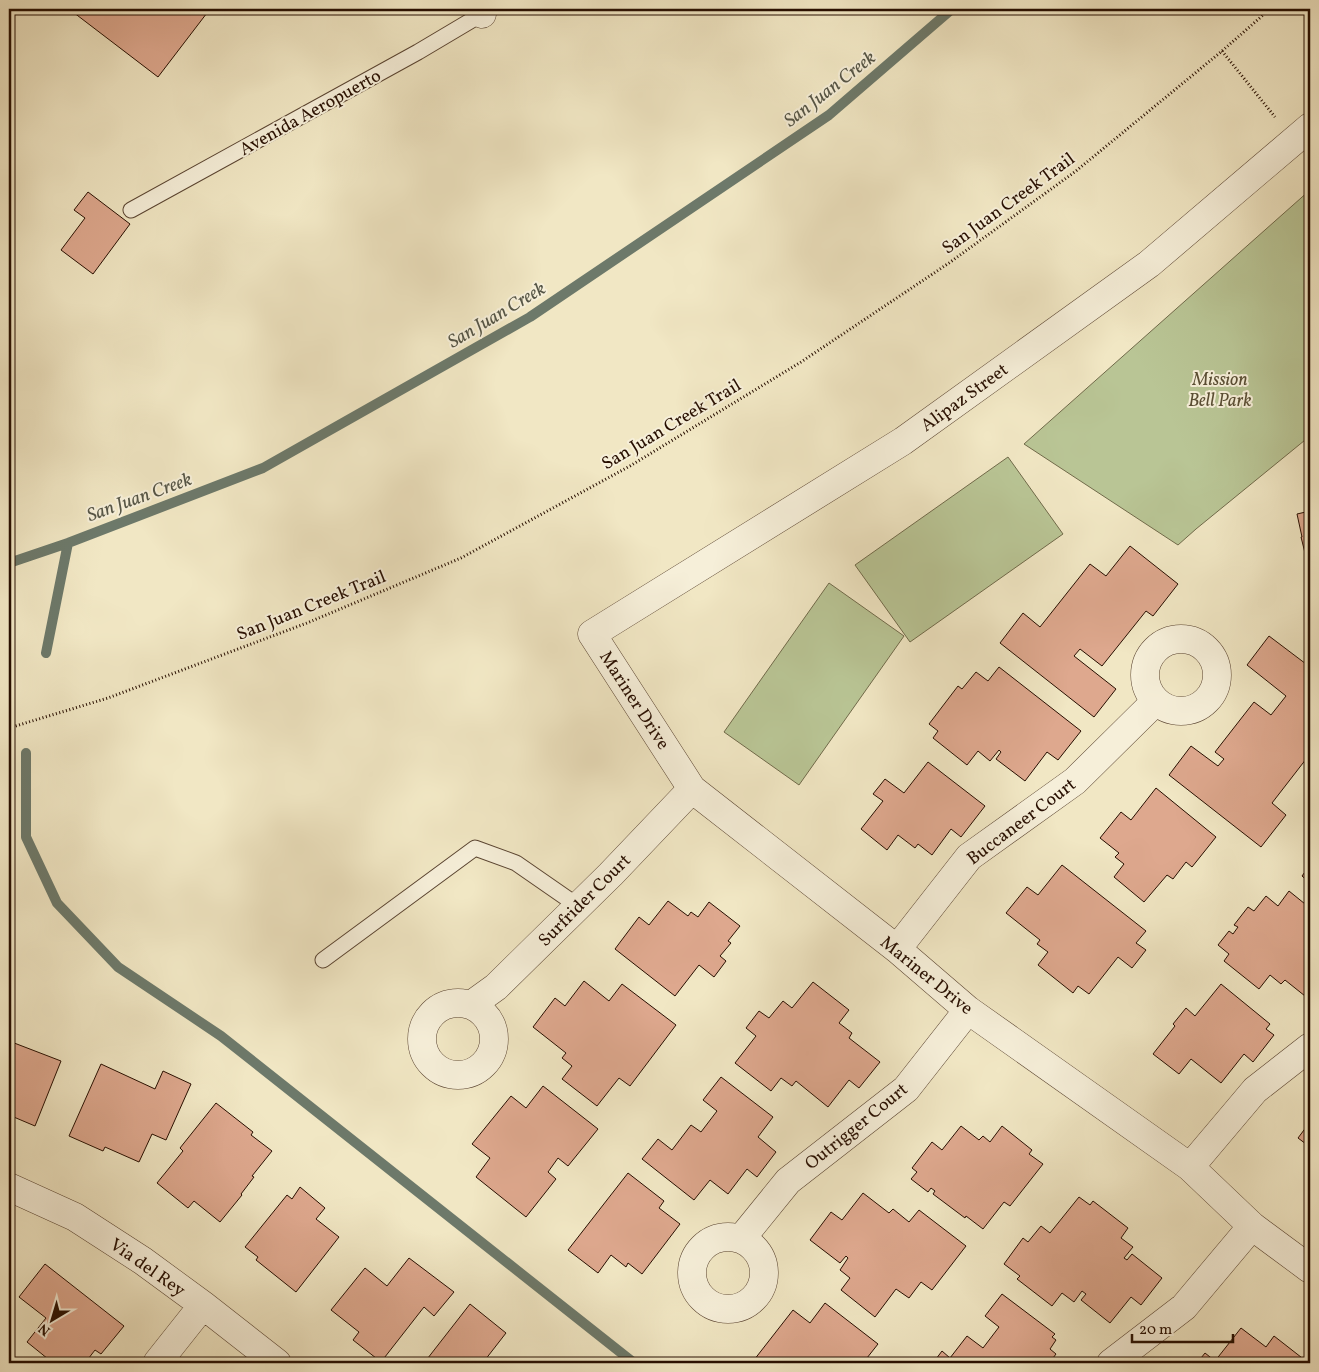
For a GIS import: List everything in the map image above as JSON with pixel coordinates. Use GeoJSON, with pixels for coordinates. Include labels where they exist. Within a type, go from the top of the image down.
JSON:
{"type":"FeatureCollection","features":[{"type":"Feature","properties":{"kind":"street","name":"Alipaz Street"},"geometry":{"type":"LineString","coordinates":[[592,634],[910,436],[1149,264],[1302,134]]}},
{"type":"Feature","properties":{"kind":"street","name":"Mariner Drive"},"geometry":{"type":"LineString","coordinates":[[592,634],[692,790],[897,949],[968,1010],[1190,1167],[1252,1226],[1310,1269]]}},
{"type":"Feature","properties":{"kind":"street","name":"Buccaneer Court"},"geometry":{"type":"LineString","coordinates":[[897,949],[969,857],[1075,781],[1156,701]]}},
{"type":"Feature","properties":{"kind":"street","name":"Surfrider Court"},"geometry":{"type":"LineString","coordinates":[[471,1005],[496,987],[692,790]]}},
{"type":"Feature","properties":{"kind":"street","name":"Outrigger Court"},"geometry":{"type":"LineString","coordinates":[[741,1239],[788,1181],[906,1090],[968,1010]]}},
{"type":"Feature","properties":{"kind":"street"},"geometry":{"type":"LineString","coordinates":[[1190,1167],[1255,1090],[1310,1047]]}},
{"type":"Feature","properties":{"kind":"street","name":"Via del Rey"},"geometry":{"type":"LineString","coordinates":[[9,1187],[75,1217],[143,1261],[277,1363]]}},
{"type":"Feature","properties":{"kind":"street"},"geometry":{"type":"LineString","coordinates":[[1111,1363],[1184,1307],[1252,1226]]}},
{"type":"Feature","properties":{"kind":"street"},"geometry":{"type":"LineString","coordinates":[[157,1363],[202,1305]]}},
{"type":"Feature","properties":{"kind":"lane","name":"Avenida Aeropuerto"},"geometry":{"type":"LineString","coordinates":[[131,210],[418,52],[480,12]]}},
{"type":"Feature","properties":{"kind":"lane"},"geometry":{"type":"LineString","coordinates":[[323,960],[475,848],[516,863],[578,906]]}},
{"type":"Feature","properties":{"kind":"path","name":"San Juan Creek Trail"},"geometry":{"type":"LineString","coordinates":[[9,728],[108,698],[326,616],[462,558],[630,466],[801,362],[949,263],[1076,170],[1222,51],[1270,9]]}},
{"type":"Feature","properties":{"kind":"path"},"geometry":{"type":"LineString","coordinates":[[1222,51],[1302,134]]}},
{"type":"Feature","properties":{"kind":"green space","name":"Mission Bell Park"},"geometry":{"type":"Polygon","coordinates":[[[1310,190],[1310,436],[1178,545],[1024,444],[1310,190]]]}},
{"type":"Feature","properties":{"kind":"green space"},"geometry":{"type":"Polygon","coordinates":[[[1008,457],[1063,534],[910,642],[855,565],[1008,457]]]}},
{"type":"Feature","properties":{"kind":"green space"},"geometry":{"type":"Polygon","coordinates":[[[829,583],[904,636],[799,785],[724,732],[829,583]]]}},
{"type":"Feature","properties":{"kind":"building"},"geometry":{"type":"Polygon","coordinates":[[[69,9],[210,9],[158,77],[69,9]]]}},
{"type":"Feature","properties":{"kind":"building"},"geometry":{"type":"Polygon","coordinates":[[[88,192],[130,224],[93,274],[61,250],[85,218],[74,210],[88,192]]]}},
{"type":"Feature","properties":{"kind":"building"},"geometry":{"type":"Polygon","coordinates":[[[1310,511],[1310,573],[1297,514],[1310,511]]]}},
{"type":"Feature","properties":{"kind":"building"},"geometry":{"type":"Polygon","coordinates":[[[1130,546],[1178,584],[1153,616],[1146,611],[1102,666],[1080,649],[1074,656],[1116,689],[1094,717],[1000,643],[1023,613],[1040,627],[1090,564],[1106,576],[1130,546]]]}},
{"type":"Feature","properties":{"kind":"building"},"geometry":{"type":"Polygon","coordinates":[[[1269,636],[1310,667],[1310,754],[1272,803],[1286,815],[1261,847],[1169,775],[1191,746],[1218,766],[1224,759],[1215,752],[1254,702],[1271,715],[1286,696],[1247,665],[1269,636]]]}},
{"type":"Feature","properties":{"kind":"building"},"geometry":{"type":"Polygon","coordinates":[[[999,667],[1081,731],[1058,760],[1047,752],[1025,781],[996,759],[1001,752],[999,750],[990,761],[978,751],[967,765],[933,738],[938,731],[929,724],[958,686],[962,689],[976,672],[988,681],[999,667]]]}},
{"type":"Feature","properties":{"kind":"building"},"geometry":{"type":"Polygon","coordinates":[[[928,762],[985,806],[961,837],[951,829],[932,855],[918,844],[915,848],[898,835],[887,850],[861,829],[883,801],[873,794],[885,779],[904,793],[928,762]]]}},
{"type":"Feature","properties":{"kind":"building"},"geometry":{"type":"Polygon","coordinates":[[[1156,788],[1216,837],[1192,867],[1186,862],[1173,879],[1167,875],[1144,902],[1114,877],[1124,864],[1115,857],[1119,853],[1100,838],[1121,812],[1131,820],[1156,788]]]}},
{"type":"Feature","properties":{"kind":"building"},"geometry":{"type":"Polygon","coordinates":[[[1062,865],[1146,931],[1136,943],[1146,950],[1132,968],[1118,957],[1089,994],[1078,986],[1073,993],[1038,965],[1048,952],[1037,944],[1040,940],[1006,913],[1027,887],[1038,895],[1062,865]]]}},
{"type":"Feature","properties":{"kind":"building"},"geometry":{"type":"Polygon","coordinates":[[[1310,865],[1310,883],[1302,876],[1310,865]]]}},
{"type":"Feature","properties":{"kind":"building"},"geometry":{"type":"Polygon","coordinates":[[[1289,891],[1310,908],[1310,1000],[1285,980],[1281,984],[1270,975],[1259,989],[1224,961],[1229,954],[1218,945],[1229,931],[1233,934],[1238,927],[1234,925],[1248,907],[1254,911],[1266,896],[1278,906],[1289,891]]]}},
{"type":"Feature","properties":{"kind":"building"},"geometry":{"type":"Polygon","coordinates":[[[668,901],[688,916],[691,912],[698,917],[709,902],[740,926],[728,941],[731,943],[720,956],[726,961],[714,977],[699,965],[675,996],[615,949],[639,917],[649,925],[668,901]]]}},
{"type":"Feature","properties":{"kind":"building"},"geometry":{"type":"Polygon","coordinates":[[[584,981],[609,1001],[622,984],[676,1025],[630,1086],[619,1078],[597,1106],[562,1079],[572,1066],[562,1058],[566,1053],[533,1027],[555,998],[565,1006],[584,981]]]}},
{"type":"Feature","properties":{"kind":"building"},"geometry":{"type":"Polygon","coordinates":[[[813,982],[849,1010],[839,1023],[852,1033],[849,1038],[880,1062],[859,1088],[849,1080],[828,1107],[796,1081],[792,1086],[781,1078],[771,1091],[735,1063],[756,1036],[746,1028],[759,1011],[769,1018],[783,1001],[792,1008],[813,982]]]}},
{"type":"Feature","properties":{"kind":"building"},"geometry":{"type":"Polygon","coordinates":[[[1221,984],[1270,1024],[1266,1029],[1274,1035],[1253,1062],[1244,1054],[1221,1083],[1191,1059],[1179,1074],[1153,1054],[1175,1026],[1173,1024],[1186,1008],[1195,1016],[1221,984]]]}},
{"type":"Feature","properties":{"kind":"building"},"geometry":{"type":"Polygon","coordinates":[[[9,1041],[61,1061],[35,1126],[9,1115],[9,1041]]]}},
{"type":"Feature","properties":{"kind":"building"},"geometry":{"type":"Polygon","coordinates":[[[101,1064],[155,1089],[163,1071],[191,1084],[166,1140],[152,1134],[139,1162],[105,1147],[103,1151],[69,1136],[101,1064]]]}},
{"type":"Feature","properties":{"kind":"building"},"geometry":{"type":"Polygon","coordinates":[[[721,1077],[773,1117],[758,1137],[776,1152],[757,1177],[747,1169],[728,1194],[710,1180],[694,1200],[642,1159],[658,1139],[672,1150],[691,1125],[701,1132],[717,1111],[703,1100],[721,1077]]]}},
{"type":"Feature","properties":{"kind":"building"},"geometry":{"type":"Polygon","coordinates":[[[543,1086],[598,1129],[568,1166],[558,1158],[548,1172],[556,1179],[526,1217],[476,1177],[490,1158],[472,1144],[511,1096],[526,1108],[543,1086]]]}},
{"type":"Feature","properties":{"kind":"building"},"geometry":{"type":"Polygon","coordinates":[[[216,1103],[253,1132],[251,1135],[272,1151],[252,1176],[254,1177],[242,1195],[220,1222],[194,1201],[188,1208],[157,1183],[183,1151],[180,1148],[216,1103]]]}},
{"type":"Feature","properties":{"kind":"building"},"geometry":{"type":"Polygon","coordinates":[[[1310,1122],[1310,1147],[1298,1138],[1310,1122]]]}},
{"type":"Feature","properties":{"kind":"building"},"geometry":{"type":"Polygon","coordinates":[[[961,1126],[979,1140],[983,1136],[990,1142],[1002,1126],[1032,1150],[1029,1154],[1043,1164],[1010,1206],[1004,1202],[983,1229],[933,1194],[935,1191],[931,1188],[928,1192],[911,1179],[917,1172],[912,1168],[932,1142],[942,1150],[961,1126]]]}},
{"type":"Feature","properties":{"kind":"building"},"geometry":{"type":"Polygon","coordinates":[[[628,1173],[664,1201],[659,1208],[680,1224],[642,1274],[628,1263],[626,1267],[611,1255],[598,1273],[568,1250],[628,1173]]]}},
{"type":"Feature","properties":{"kind":"building"},"geometry":{"type":"Polygon","coordinates":[[[300,1187],[325,1208],[316,1219],[339,1237],[296,1292],[256,1260],[258,1257],[245,1247],[287,1195],[292,1199],[300,1187]]]}},
{"type":"Feature","properties":{"kind":"building"},"geometry":{"type":"Polygon","coordinates":[[[863,1193],[889,1213],[893,1209],[909,1222],[919,1210],[966,1246],[932,1290],[921,1282],[909,1298],[896,1289],[875,1317],[841,1290],[850,1278],[840,1270],[848,1258],[846,1256],[840,1263],[810,1240],[831,1212],[842,1220],[863,1193]]]}},
{"type":"Feature","properties":{"kind":"building"},"geometry":{"type":"Polygon","coordinates":[[[1079,1197],[1090,1205],[1093,1201],[1128,1228],[1121,1238],[1133,1247],[1124,1258],[1127,1260],[1132,1254],[1162,1278],[1141,1305],[1131,1297],[1110,1323],[1081,1300],[1086,1294],[1082,1291],[1074,1302],[1062,1293],[1052,1306],[1017,1279],[1020,1276],[1004,1264],[1023,1238],[1028,1242],[1041,1226],[1050,1233],[1079,1197]]]}},
{"type":"Feature","properties":{"kind":"building"},"geometry":{"type":"Polygon","coordinates":[[[409,1258],[454,1292],[434,1316],[424,1307],[381,1362],[353,1340],[359,1332],[331,1310],[365,1268],[387,1286],[409,1258]]]}},
{"type":"Feature","properties":{"kind":"building"},"geometry":{"type":"Polygon","coordinates":[[[45,1264],[124,1326],[101,1354],[95,1350],[85,1363],[53,1363],[27,1342],[46,1318],[19,1297],[45,1264]]]}},
{"type":"Feature","properties":{"kind":"building"},"geometry":{"type":"Polygon","coordinates":[[[1002,1294],[1055,1334],[1052,1337],[1056,1340],[1050,1349],[1056,1354],[1051,1363],[933,1363],[942,1351],[950,1358],[967,1336],[983,1348],[999,1327],[985,1316],[1002,1294]]]}},
{"type":"Feature","properties":{"kind":"building"},"geometry":{"type":"Polygon","coordinates":[[[825,1303],[878,1344],[863,1363],[859,1363],[852,1358],[848,1363],[758,1363],[754,1360],[793,1310],[810,1323],[825,1303]]]}},
{"type":"Feature","properties":{"kind":"building"},"geometry":{"type":"Polygon","coordinates":[[[470,1304],[506,1333],[485,1360],[490,1363],[424,1363],[470,1304]]]}},
{"type":"Feature","properties":{"kind":"building"},"geometry":{"type":"Polygon","coordinates":[[[1241,1328],[1266,1347],[1274,1336],[1306,1361],[1304,1363],[1197,1363],[1205,1353],[1215,1361],[1241,1328]]]}},
{"type":"Feature","properties":{"kind":"waterway","name":"San Juan Creek"},"geometry":{"type":"LineString","coordinates":[[9,563],[68,543],[263,468],[530,317],[829,115],[952,9]]}},
{"type":"Feature","properties":{"kind":"waterway"},"geometry":{"type":"LineString","coordinates":[[46,653],[68,543]]}},
{"type":"Feature","properties":{"kind":"waterway"},"geometry":{"type":"LineString","coordinates":[[26,753],[26,837],[57,903],[118,967],[221,1036],[634,1363]]}}]}
